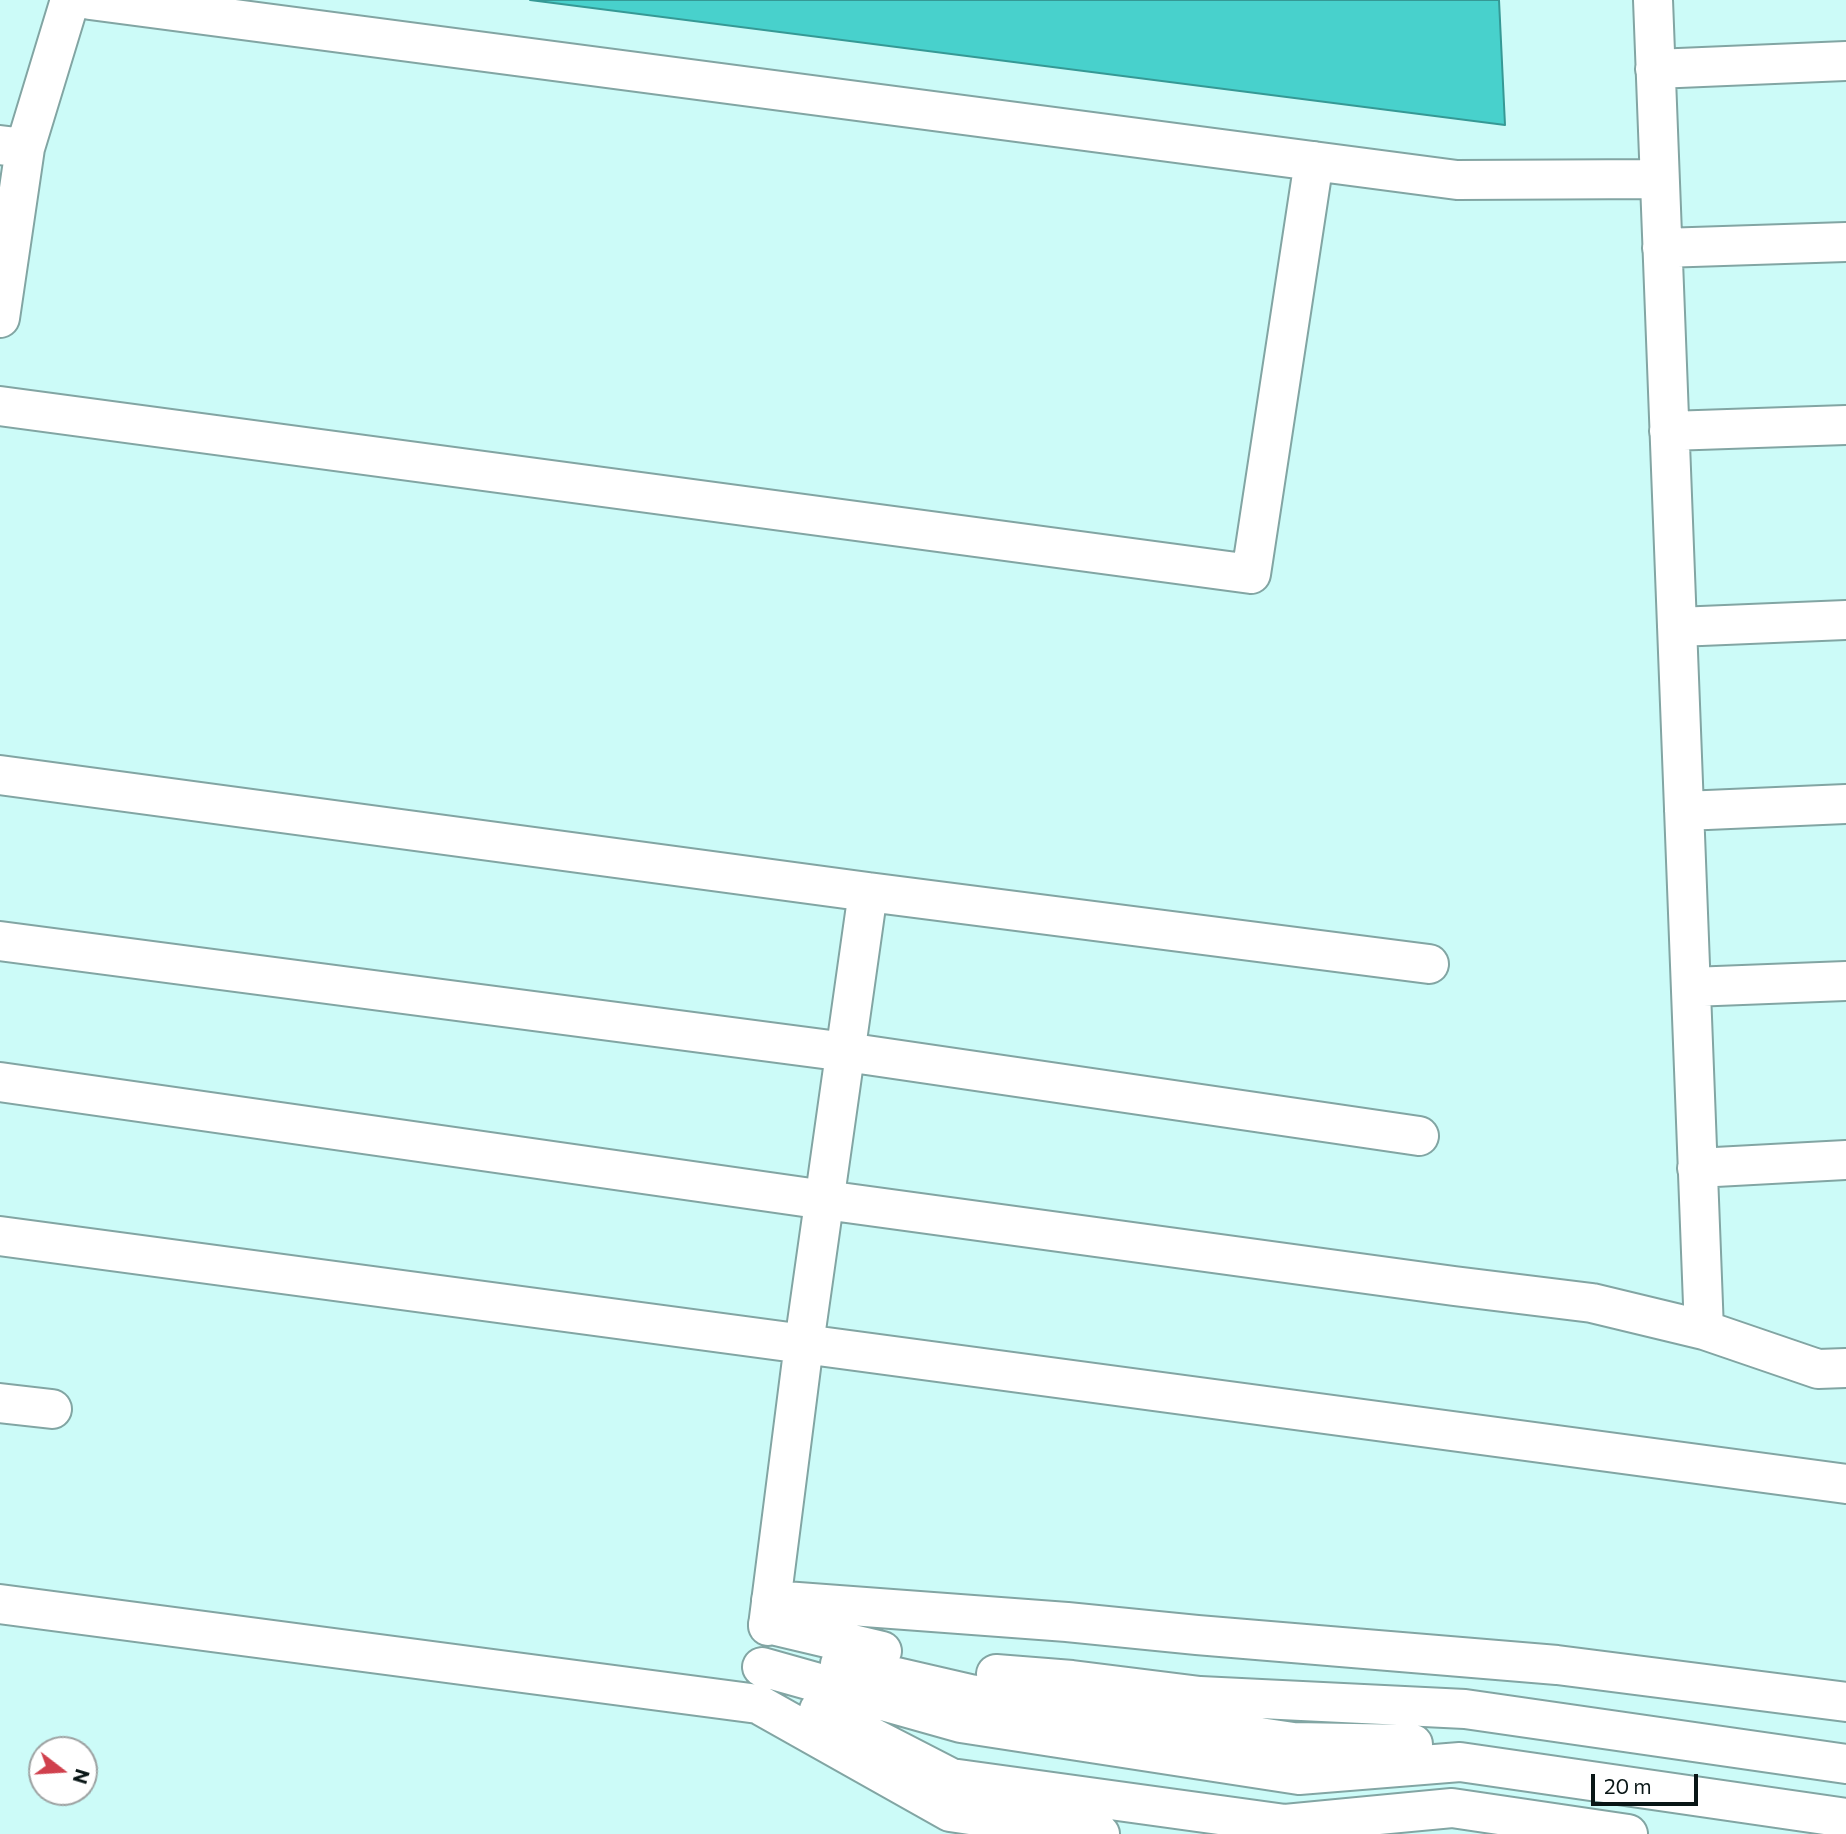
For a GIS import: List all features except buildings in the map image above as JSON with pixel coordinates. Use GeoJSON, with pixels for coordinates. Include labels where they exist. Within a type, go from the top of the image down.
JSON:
{"type":"FeatureCollection","features":[{"type":"Feature","properties":{"kind":"street"},"geometry":{"type":"LineString","coordinates":[[0,318],[13,147],[70,0]]}},
{"type":"Feature","properties":{"kind":"street"},"geometry":{"type":"LineString","coordinates":[[90,0],[1457,180],[1659,179]]}},
{"type":"Feature","properties":{"kind":"street"},"geometry":{"type":"LineString","coordinates":[[1653,0],[1704,1330]]}},
{"type":"Feature","properties":{"kind":"street"},"geometry":{"type":"LineString","coordinates":[[1655,69],[1846,61]]}},
{"type":"Feature","properties":{"kind":"street"},"geometry":{"type":"LineString","coordinates":[[0,406],[1251,574],[1314,161]]}},
{"type":"Feature","properties":{"kind":"street"},"geometry":{"type":"LineString","coordinates":[[1662,248],[1846,242]]}},
{"type":"Feature","properties":{"kind":"street"},"geometry":{"type":"LineString","coordinates":[[1669,431],[1846,425]]}},
{"type":"Feature","properties":{"kind":"street"},"geometry":{"type":"LineString","coordinates":[[1677,627],[1846,621]]}},
{"type":"Feature","properties":{"kind":"street"},"geometry":{"type":"LineString","coordinates":[[0,775],[868,892],[1429,964]]}},
{"type":"Feature","properties":{"kind":"street"},"geometry":{"type":"LineString","coordinates":[[1684,811],[1846,804]]}},
{"type":"Feature","properties":{"kind":"street"},"geometry":{"type":"LineString","coordinates":[[764,1654],[804,1344],[868,892]]}},
{"type":"Feature","properties":{"kind":"street"},"geometry":{"type":"LineString","coordinates":[[0,941],[846,1052],[1419,1136]]}},
{"type":"Feature","properties":{"kind":"street"},"geometry":{"type":"LineString","coordinates":[[1691,988],[1846,981]]}},
{"type":"Feature","properties":{"kind":"street"},"geometry":{"type":"LineString","coordinates":[[0,1082],[825,1200],[1426,1283],[1592,1303],[1704,1330],[1818,1369],[1846,1368]]}},
{"type":"Feature","properties":{"kind":"street"},"geometry":{"type":"LineString","coordinates":[[1698,1168],[1846,1160]]}},
{"type":"Feature","properties":{"kind":"street"},"geometry":{"type":"LineString","coordinates":[[0,1236],[1846,1484]]}},
{"type":"Feature","properties":{"kind":"street"},"geometry":{"type":"LineString","coordinates":[[0,1403],[52,1409]]}},
{"type":"Feature","properties":{"kind":"street"},"geometry":{"type":"LineString","coordinates":[[0,1604],[764,1654],[1072,1680],[1200,1696],[1465,1709],[1846,1764]]}},
{"type":"Feature","properties":{"kind":"street"},"geometry":{"type":"LineString","coordinates":[[764,1654],[1067,1622],[1557,1665],[1846,1702]]}},
{"type":"Feature","properties":{"kind":"street"},"geometry":{"type":"LineString","coordinates":[[764,1654],[970,1694],[1293,1742],[1461,1744],[1846,1794]]}},
{"type":"Feature","properties":{"kind":"street"},"geometry":{"type":"LineString","coordinates":[[764,1654],[961,1723],[1299,1775],[1460,1762],[1846,1818]]}},
{"type":"Feature","properties":{"kind":"street"},"geometry":{"type":"LineString","coordinates":[[764,1654],[950,1812],[1100,1834]]}},
{"type":"Feature","properties":{"kind":"street"},"geometry":{"type":"LineString","coordinates":[[764,1654],[951,1778],[1285,1824],[1452,1808],[1628,1834]]}},
{"type":"Feature","properties":{"kind":"shaded area"},"geometry":{"type":"Polygon","coordinates":[[[0,0],[530,0],[1504,125],[1499,0],[1846,0],[1846,1834],[0,1834],[0,0]]]}},
{"type":"Feature","properties":{"kind":"water"},"geometry":{"type":"Polygon","coordinates":[[[530,0],[1499,0],[1505,125],[530,0]]]}}]}
